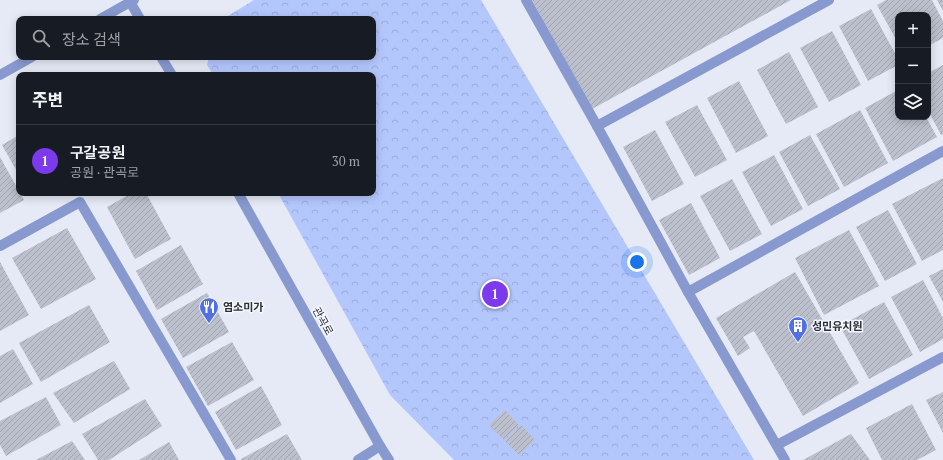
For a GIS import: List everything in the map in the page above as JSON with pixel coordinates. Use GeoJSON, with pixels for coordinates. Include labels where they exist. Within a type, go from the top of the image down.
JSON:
{"type":"FeatureCollection","features":[{"type":"Feature","properties":{"kind":"street"},"geometry":{"type":"LineString","coordinates":[[526,0],[688,292],[785,460]]}},
{"type":"Feature","properties":{"kind":"street"},"geometry":{"type":"LineString","coordinates":[[597,126],[829,0]]}},
{"type":"Feature","properties":{"kind":"street"},"geometry":{"type":"LineString","coordinates":[[105,16],[132,1],[139,16]]}},
{"type":"Feature","properties":{"kind":"street"},"geometry":{"type":"LineString","coordinates":[[0,75],[27,60]]}},
{"type":"Feature","properties":{"kind":"street"},"geometry":{"type":"LineString","coordinates":[[163,60],[170,72]]}},
{"type":"Feature","properties":{"kind":"street"},"geometry":{"type":"LineString","coordinates":[[688,292],[943,152]]}},
{"type":"Feature","properties":{"kind":"street","name":"관곡로"},"geometry":{"type":"LineString","coordinates":[[240,196],[389,460]]}},
{"type":"Feature","properties":{"kind":"street"},"geometry":{"type":"LineString","coordinates":[[0,246],[80,202],[232,460]]}},
{"type":"Feature","properties":{"kind":"street"},"geometry":{"type":"LineString","coordinates":[[777,446],[943,357]]}},
{"type":"Feature","properties":{"kind":"street"},"geometry":{"type":"LineString","coordinates":[[358,460],[380,446]]}},
{"type":"Feature","properties":{"kind":"green space"},"geometry":{"type":"Polygon","coordinates":[[[254,0],[481,0],[754,460],[454,460],[390,395],[280,196],[376,196],[376,72],[211,72],[207,65],[208,60],[376,60],[376,16],[228,16],[254,0]]]}},
{"type":"Feature","properties":{"kind":"building"},"geometry":{"type":"Polygon","coordinates":[[[532,0],[791,0],[592,109],[532,0]]]}},
{"type":"Feature","properties":{"kind":"building"},"geometry":{"type":"Polygon","coordinates":[[[886,0],[932,0],[943,21],[943,38],[931,44],[931,12],[895,12],[895,38],[877,5],[886,0]]]}},
{"type":"Feature","properties":{"kind":"building"},"geometry":{"type":"Polygon","coordinates":[[[937,0],[943,0],[943,11],[937,0]]]}},
{"type":"Feature","properties":{"kind":"building"},"geometry":{"type":"Polygon","coordinates":[[[871,9],[895,53],[895,67],[868,81],[839,26],[871,9]]]}},
{"type":"Feature","properties":{"kind":"building"},"geometry":{"type":"Polygon","coordinates":[[[832,31],[861,85],[829,102],[800,48],[832,31]]]}},
{"type":"Feature","properties":{"kind":"building"},"geometry":{"type":"Polygon","coordinates":[[[789,52],[818,107],[786,124],[757,70],[789,52]]]}},
{"type":"Feature","properties":{"kind":"building"},"geometry":{"type":"Polygon","coordinates":[[[943,65],[943,134],[941,135],[931,116],[931,71],[943,65]]]}},
{"type":"Feature","properties":{"kind":"building"},"geometry":{"type":"Polygon","coordinates":[[[739,81],[768,136],[736,153],[707,98],[739,81]]]}},
{"type":"Feature","properties":{"kind":"building"},"geometry":{"type":"Polygon","coordinates":[[[895,92],[895,120],[928,120],[937,137],[893,161],[865,108],[895,92]]]}},
{"type":"Feature","properties":{"kind":"building"},"geometry":{"type":"Polygon","coordinates":[[[697,105],[727,160],[695,177],[665,122],[697,105]]]}},
{"type":"Feature","properties":{"kind":"building"},"geometry":{"type":"Polygon","coordinates":[[[860,110],[888,163],[844,187],[816,134],[860,110]]]}},
{"type":"Feature","properties":{"kind":"building"},"geometry":{"type":"Polygon","coordinates":[[[655,130],[684,184],[652,201],[623,147],[655,130]]]}},
{"type":"Feature","properties":{"kind":"building"},"geometry":{"type":"Polygon","coordinates":[[[810,135],[840,189],[808,206],[779,152],[810,135]]]}},
{"type":"Feature","properties":{"kind":"building"},"geometry":{"type":"Polygon","coordinates":[[[16,137],[16,170],[2,145],[16,137]]]}},
{"type":"Feature","properties":{"kind":"building"},"geometry":{"type":"Polygon","coordinates":[[[774,155],[803,209],[771,226],[742,172],[774,155]]]}},
{"type":"Feature","properties":{"kind":"building"},"geometry":{"type":"Polygon","coordinates":[[[0,157],[16,186],[16,196],[22,196],[24,200],[0,213],[0,157]]]}},
{"type":"Feature","properties":{"kind":"building"},"geometry":{"type":"Polygon","coordinates":[[[943,178],[943,250],[922,261],[892,204],[943,178]]]}},
{"type":"Feature","properties":{"kind":"building"},"geometry":{"type":"Polygon","coordinates":[[[732,179],[762,234],[730,251],[700,196],[732,179]]]}},
{"type":"Feature","properties":{"kind":"building"},"geometry":{"type":"Polygon","coordinates":[[[127,196],[148,196],[171,239],[135,259],[107,207],[127,196]]]}},
{"type":"Feature","properties":{"kind":"building"},"geometry":{"type":"Polygon","coordinates":[[[691,203],[720,258],[689,275],[659,220],[691,203]]]}},
{"type":"Feature","properties":{"kind":"building"},"geometry":{"type":"Polygon","coordinates":[[[888,210],[917,264],[885,281],[856,227],[888,210]]]}},
{"type":"Feature","properties":{"kind":"building"},"geometry":{"type":"Polygon","coordinates":[[[67,228],[96,279],[41,309],[12,258],[67,228]]]}},
{"type":"Feature","properties":{"kind":"building"},"geometry":{"type":"Polygon","coordinates":[[[849,230],[879,286],[824,315],[795,258],[849,230]]]}},
{"type":"Feature","properties":{"kind":"building"},"geometry":{"type":"Polygon","coordinates":[[[181,245],[203,284],[157,310],[136,271],[181,245]]]}},
{"type":"Feature","properties":{"kind":"building"},"geometry":{"type":"Polygon","coordinates":[[[0,262],[29,315],[0,331],[0,262]]]}},
{"type":"Feature","properties":{"kind":"building"},"geometry":{"type":"Polygon","coordinates":[[[943,269],[943,302],[929,276],[943,269]]]}},
{"type":"Feature","properties":{"kind":"building","name":"성민유치원"},"geometry":{"type":"Polygon","coordinates":[[[795,272],[859,383],[803,416],[754,331],[743,337],[750,348],[738,356],[716,318],[795,272]]]}},
{"type":"Feature","properties":{"kind":"building"},"geometry":{"type":"Polygon","coordinates":[[[923,280],[943,318],[943,339],[920,352],[891,297],[923,280]]]}},
{"type":"Feature","properties":{"kind":"building"},"geometry":{"type":"Polygon","coordinates":[[[207,293],[229,332],[183,358],[161,319],[207,293]]]}},
{"type":"Feature","properties":{"kind":"building"},"geometry":{"type":"Polygon","coordinates":[[[884,302],[913,355],[869,379],[840,326],[884,302]]]}},
{"type":"Feature","properties":{"kind":"building"},"geometry":{"type":"Polygon","coordinates":[[[89,305],[110,342],[41,382],[19,343],[89,305]]]}},
{"type":"Feature","properties":{"kind":"building"},"geometry":{"type":"Polygon","coordinates":[[[232,342],[254,380],[208,406],[186,367],[232,342]]]}},
{"type":"Feature","properties":{"kind":"building"},"geometry":{"type":"Polygon","coordinates":[[[13,349],[33,384],[0,403],[0,356],[13,349]]]}},
{"type":"Feature","properties":{"kind":"building"},"geometry":{"type":"Polygon","coordinates":[[[114,361],[130,389],[74,423],[53,393],[114,361]]]}},
{"type":"Feature","properties":{"kind":"building"},"geometry":{"type":"Polygon","coordinates":[[[261,386],[282,425],[236,450],[215,412],[261,386]]]}},
{"type":"Feature","properties":{"kind":"building"},"geometry":{"type":"Polygon","coordinates":[[[943,392],[943,433],[926,400],[943,392]]]}},
{"type":"Feature","properties":{"kind":"building"},"geometry":{"type":"Polygon","coordinates":[[[46,397],[61,425],[6,456],[0,445],[0,421],[46,397]]]}},
{"type":"Feature","properties":{"kind":"building"},"geometry":{"type":"Polygon","coordinates":[[[145,399],[162,426],[109,460],[98,460],[82,434],[145,399]]]}},
{"type":"Feature","properties":{"kind":"building"},"geometry":{"type":"Polygon","coordinates":[[[912,404],[936,450],[917,460],[882,460],[866,428],[912,404]]]}},
{"type":"Feature","properties":{"kind":"building"},"geometry":{"type":"Polygon","coordinates":[[[505,410],[519,425],[504,440],[489,425],[505,410]]]}},
{"type":"Feature","properties":{"kind":"building"},"geometry":{"type":"Polygon","coordinates":[[[521,425],[535,440],[519,455],[505,441],[521,425]]]}},
{"type":"Feature","properties":{"kind":"building"},"geometry":{"type":"Polygon","coordinates":[[[287,434],[302,460],[241,460],[241,459],[287,434]]]}},
{"type":"Feature","properties":{"kind":"building"},"geometry":{"type":"Polygon","coordinates":[[[851,434],[870,460],[803,460],[851,434]]]}},
{"type":"Feature","properties":{"kind":"building"},"geometry":{"type":"Polygon","coordinates":[[[72,441],[85,460],[36,460],[72,441]]]}},
{"type":"Feature","properties":{"kind":"building"},"geometry":{"type":"Polygon","coordinates":[[[169,442],[179,460],[139,460],[169,442]]]}},
{"type":"Feature","properties":{"kind":"place","name":"구갈공원"},"geometry":{"type":"Point","coordinates":[495,294]}},
{"type":"Feature","properties":{"kind":"place","name":"염소미가"},"geometry":{"type":"Point","coordinates":[209,324]}},
{"type":"Feature","properties":{"kind":"place","name":"성민유치원"},"geometry":{"type":"Point","coordinates":[798,343]}}]}
